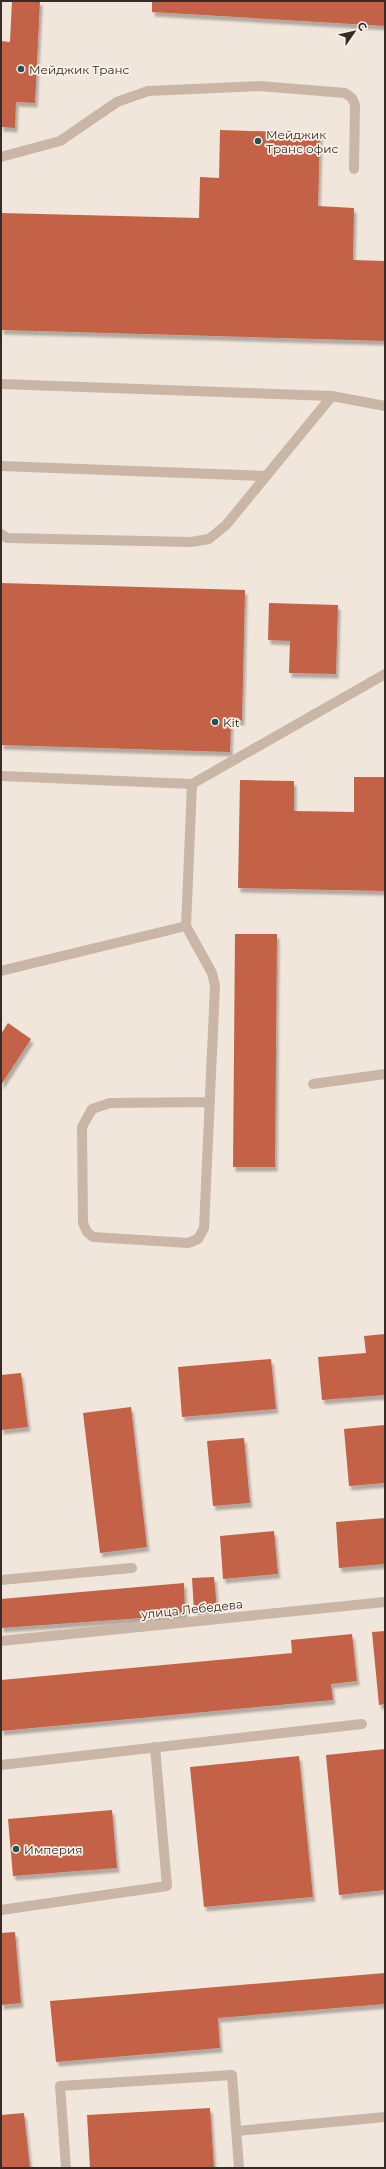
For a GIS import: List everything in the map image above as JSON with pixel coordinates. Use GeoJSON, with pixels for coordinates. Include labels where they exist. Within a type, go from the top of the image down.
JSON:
{"type":"FeatureCollection","features":[{"type":"Feature","properties":{"kind":"street"},"geometry":{"type":"LineString","coordinates":[[1,157],[60,141],[117,102],[132,95],[148,91],[259,86],[345,93],[352,98],[355,105],[354,168]]}},
{"type":"Feature","properties":{"kind":"street"},"geometry":{"type":"LineString","coordinates":[[1,384],[332,396],[385,406]]}},
{"type":"Feature","properties":{"kind":"street"},"geometry":{"type":"LineString","coordinates":[[1,534],[7,538],[191,542],[209,539],[226,525],[332,396]]}},
{"type":"Feature","properties":{"kind":"street"},"geometry":{"type":"LineString","coordinates":[[1,466],[266,476]]}},
{"type":"Feature","properties":{"kind":"street"},"geometry":{"type":"LineString","coordinates":[[1,776],[192,784],[385,674]]}},
{"type":"Feature","properties":{"kind":"street"},"geometry":{"type":"LineString","coordinates":[[192,784],[186,926],[212,973],[215,986],[204,1228],[198,1239],[188,1243],[93,1237],[87,1232],[83,1223],[82,1127],[92,1109],[110,1103],[209,1102]]}},
{"type":"Feature","properties":{"kind":"street"},"geometry":{"type":"LineString","coordinates":[[1,971],[186,926]]}},
{"type":"Feature","properties":{"kind":"street"},"geometry":{"type":"LineString","coordinates":[[313,1084],[385,1074]]}},
{"type":"Feature","properties":{"kind":"street"},"geometry":{"type":"LineString","coordinates":[[1,1580],[132,1568]]}},
{"type":"Feature","properties":{"kind":"street","name":"улица Лебедева"},"geometry":{"type":"LineString","coordinates":[[1,1641],[385,1602]]}},
{"type":"Feature","properties":{"kind":"street"},"geometry":{"type":"LineString","coordinates":[[1,1765],[362,1724]]}},
{"type":"Feature","properties":{"kind":"street"},"geometry":{"type":"LineString","coordinates":[[1,1910],[167,1886],[155,1748]]}},
{"type":"Feature","properties":{"kind":"street"},"geometry":{"type":"LineString","coordinates":[[66,2168],[60,2086],[232,2075],[239,2168]]}},
{"type":"Feature","properties":{"kind":"street"},"geometry":{"type":"LineString","coordinates":[[236,2131],[385,2117]]}},
{"type":"Feature","properties":{"kind":"building"},"geometry":{"type":"Polygon","coordinates":[[[12,1],[40,1],[35,103],[16,102],[15,128],[1,127],[1,41],[10,42],[12,1]]]}},
{"type":"Feature","properties":{"kind":"building"},"geometry":{"type":"Polygon","coordinates":[[[152,1],[385,1],[385,26],[152,12],[152,1]]]}},
{"type":"Feature","properties":{"kind":"building"},"geometry":{"type":"Polygon","coordinates":[[[220,130],[320,133],[318,206],[354,208],[353,260],[385,261],[385,341],[1,330],[1,213],[199,218],[200,177],[219,178],[220,130]]]}},
{"type":"Feature","properties":{"kind":"building"},"geometry":{"type":"Polygon","coordinates":[[[1,583],[245,590],[242,721],[231,721],[230,752],[1,745],[1,583]]]}},
{"type":"Feature","properties":{"kind":"building"},"geometry":{"type":"Polygon","coordinates":[[[269,603],[338,605],[336,674],[289,673],[290,641],[268,640],[269,603]]]}},
{"type":"Feature","properties":{"kind":"building"},"geometry":{"type":"Polygon","coordinates":[[[354,777],[385,777],[385,891],[238,888],[240,780],[294,781],[294,811],[354,812],[354,777]]]}},
{"type":"Feature","properties":{"kind":"building"},"geometry":{"type":"Polygon","coordinates":[[[235,934],[277,934],[275,1167],[233,1167],[235,934]]]}},
{"type":"Feature","properties":{"kind":"building"},"geometry":{"type":"Polygon","coordinates":[[[8,1023],[31,1039],[1,1085],[1,1034],[8,1023]]]}},
{"type":"Feature","properties":{"kind":"building"},"geometry":{"type":"Polygon","coordinates":[[[385,1334],[385,1395],[322,1400],[318,1357],[366,1353],[364,1336],[385,1334]]]}},
{"type":"Feature","properties":{"kind":"building"},"geometry":{"type":"Polygon","coordinates":[[[271,1359],[276,1409],[182,1417],[178,1367],[271,1359]]]}},
{"type":"Feature","properties":{"kind":"building"},"geometry":{"type":"Polygon","coordinates":[[[21,1373],[28,1427],[1,1430],[1,1375],[21,1373]]]}},
{"type":"Feature","properties":{"kind":"building"},"geometry":{"type":"Polygon","coordinates":[[[131,1407],[147,1547],[100,1553],[83,1413],[131,1407]]]}},
{"type":"Feature","properties":{"kind":"building"},"geometry":{"type":"Polygon","coordinates":[[[384,1425],[385,1483],[349,1486],[344,1429],[384,1425]]]}},
{"type":"Feature","properties":{"kind":"building"},"geometry":{"type":"Polygon","coordinates":[[[244,1438],[250,1503],[213,1506],[207,1441],[244,1438]]]}},
{"type":"Feature","properties":{"kind":"building"},"geometry":{"type":"Polygon","coordinates":[[[385,1518],[385,1564],[339,1568],[336,1522],[385,1518]]]}},
{"type":"Feature","properties":{"kind":"building"},"geometry":{"type":"Polygon","coordinates":[[[274,1531],[278,1574],[223,1579],[220,1536],[274,1531]]]}},
{"type":"Feature","properties":{"kind":"building"},"geometry":{"type":"Polygon","coordinates":[[[214,1577],[217,1609],[194,1611],[192,1578],[214,1577]]]}},
{"type":"Feature","properties":{"kind":"building"},"geometry":{"type":"Polygon","coordinates":[[[184,1583],[185,1615],[1,1628],[1,1599],[184,1583]]]}},
{"type":"Feature","properties":{"kind":"building"},"geometry":{"type":"Polygon","coordinates":[[[385,1631],[385,1704],[379,1705],[372,1632],[385,1631]]]}},
{"type":"Feature","properties":{"kind":"building"},"geometry":{"type":"Polygon","coordinates":[[[352,1634],[357,1681],[331,1684],[333,1700],[1,1731],[1,1680],[292,1653],[291,1640],[352,1634]]]}},
{"type":"Feature","properties":{"kind":"building"},"geometry":{"type":"Polygon","coordinates":[[[385,1749],[385,1890],[339,1895],[326,1755],[385,1749]]]}},
{"type":"Feature","properties":{"kind":"building"},"geometry":{"type":"Polygon","coordinates":[[[299,1756],[313,1897],[204,1907],[190,1767],[299,1756]]]}},
{"type":"Feature","properties":{"kind":"building"},"geometry":{"type":"Polygon","coordinates":[[[112,1810],[117,1868],[13,1876],[8,1819],[112,1810]]]}},
{"type":"Feature","properties":{"kind":"building"},"geometry":{"type":"Polygon","coordinates":[[[15,1932],[21,2003],[1,2005],[1,1933],[15,1932]]]}},
{"type":"Feature","properties":{"kind":"building"},"geometry":{"type":"Polygon","coordinates":[[[385,1973],[385,2004],[218,2018],[220,2048],[56,2062],[50,2001],[385,1973]]]}},
{"type":"Feature","properties":{"kind":"building"},"geometry":{"type":"Polygon","coordinates":[[[210,2108],[214,2168],[90,2168],[87,2115],[210,2108]]]}},
{"type":"Feature","properties":{"kind":"building"},"geometry":{"type":"Polygon","coordinates":[[[24,2113],[30,2168],[1,2168],[1,2115],[24,2113]]]}},
{"type":"Feature","properties":{"kind":"place","name":"Мейджик Транс"},"geometry":{"type":"Point","coordinates":[21,69]}},
{"type":"Feature","properties":{"kind":"place","name":"Мейджик Транс офис"},"geometry":{"type":"Point","coordinates":[258,141]}},
{"type":"Feature","properties":{"kind":"place","name":"Kit"},"geometry":{"type":"Point","coordinates":[215,722]}},
{"type":"Feature","properties":{"kind":"place","name":"Империя"},"geometry":{"type":"Point","coordinates":[16,1849]}}]}
